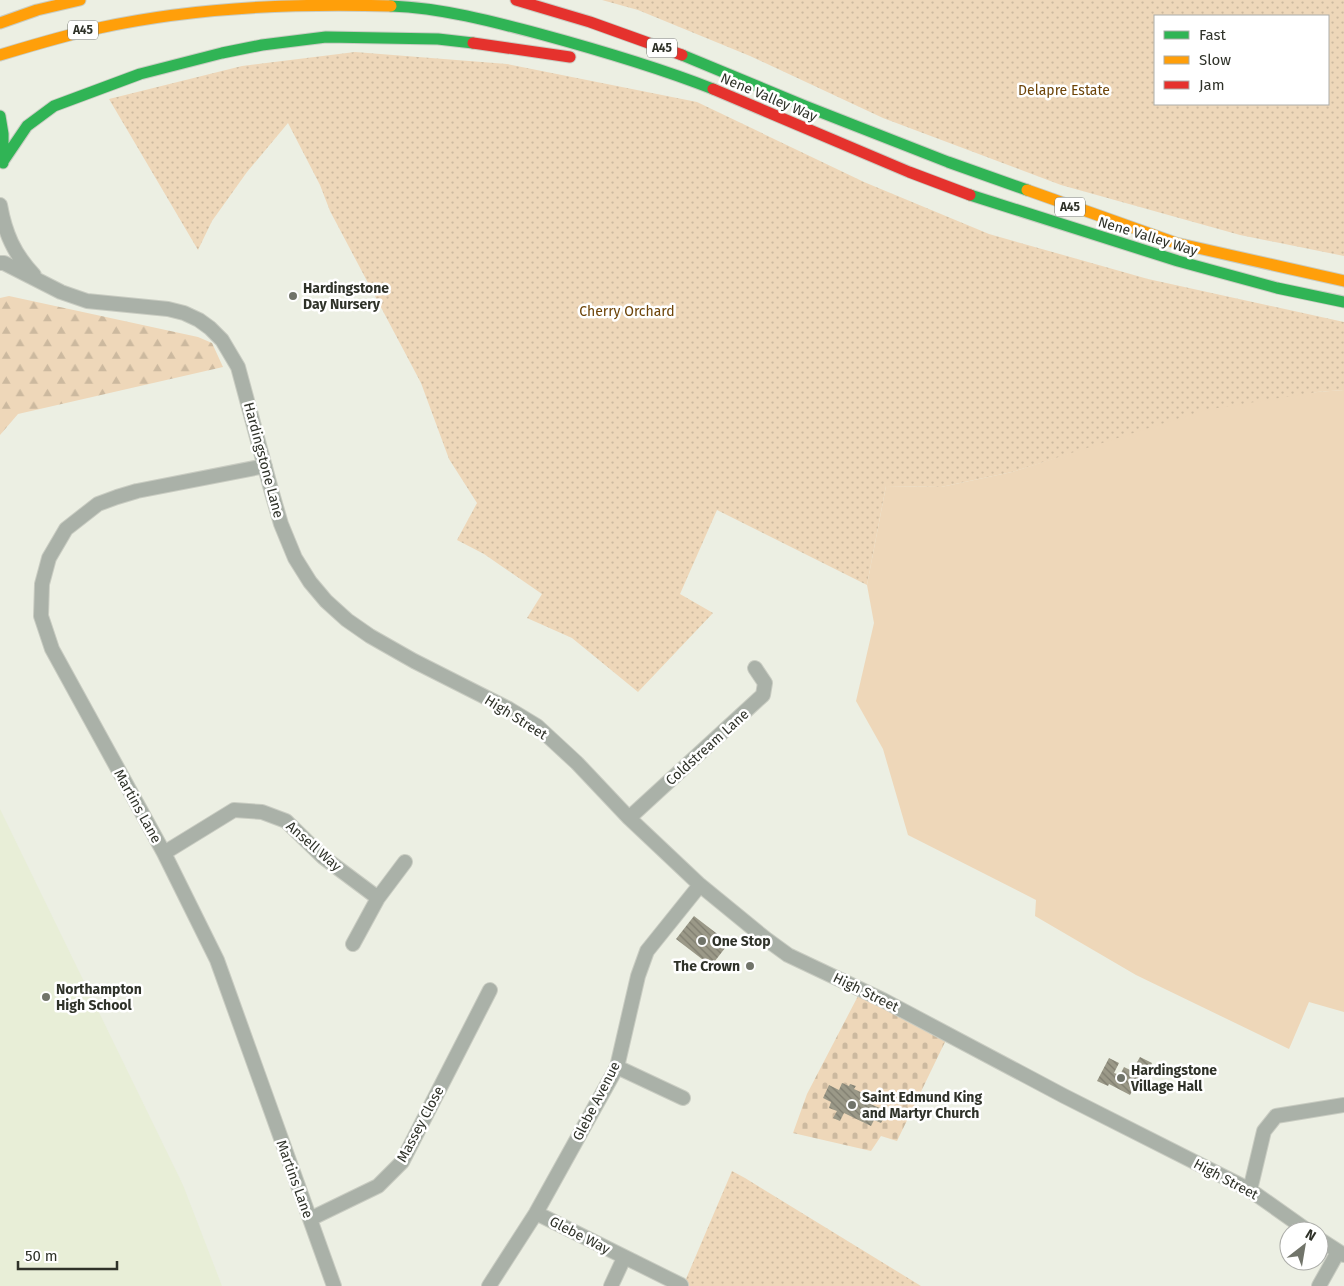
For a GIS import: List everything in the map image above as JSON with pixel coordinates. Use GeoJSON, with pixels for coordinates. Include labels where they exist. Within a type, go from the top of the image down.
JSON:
{"type":"FeatureCollection","features":[{"type":"Feature","properties":{"kind":"highway","name":"A45"},"geometry":{"type":"LineString","coordinates":[[0,23],[37,10],[80,0]]}},
{"type":"Feature","properties":{"kind":"highway","name":"Nene Valley Way"},"geometry":{"type":"LineString","coordinates":[[516,0],[627,35],[948,162],[1176,243],[1344,281]]}},
{"type":"Feature","properties":{"kind":"highway","name":"Nene Valley Way"},"geometry":{"type":"LineString","coordinates":[[0,55],[43,40],[104,24],[168,12],[214,6],[353,2],[411,7],[492,21],[588,47],[693,81],[941,184],[1039,218],[1170,260],[1300,294],[1344,302]]}},
{"type":"Feature","properties":{"kind":"highway"},"geometry":{"type":"LineString","coordinates":[[573,5],[691,48],[805,106]]}},
{"type":"Feature","properties":{"kind":"highway"},"geometry":{"type":"LineString","coordinates":[[2,165],[27,126],[54,106],[140,74],[262,45],[326,36],[438,39],[534,51],[577,59]]}},
{"type":"Feature","properties":{"kind":"highway"},"geometry":{"type":"LineString","coordinates":[[603,64],[693,81]]}},
{"type":"Feature","properties":{"kind":"highway"},"geometry":{"type":"LineString","coordinates":[[0,116],[3,134],[2,165]]}},
{"type":"Feature","properties":{"kind":"street","name":"Hardingstone Lane"},"geometry":{"type":"LineString","coordinates":[[0,205],[11,244],[24,264],[39,280]]}},
{"type":"Feature","properties":{"kind":"street","name":"Hardingstone Lane"},"geometry":{"type":"LineString","coordinates":[[0,263],[4,263],[61,292],[87,301],[168,308],[184,313],[210,328],[232,354],[238,368],[281,524],[295,558],[310,582],[326,601],[370,636],[471,690]]}},
{"type":"Feature","properties":{"kind":"street","name":"Martins Lane"},"geometry":{"type":"LineString","coordinates":[[265,466],[137,491],[98,504],[66,529],[50,558],[42,584],[41,616],[52,650],[164,853],[217,960],[334,1286]]}},
{"type":"Feature","properties":{"kind":"street","name":"Coldstream Lane"},"geometry":{"type":"LineString","coordinates":[[628,818],[763,695],[765,683],[755,668]]}},
{"type":"Feature","properties":{"kind":"street","name":"High Street"},"geometry":{"type":"LineString","coordinates":[[471,690],[509,709],[537,726],[577,764],[628,818],[700,885],[788,955],[883,1000],[1064,1096],[1250,1190],[1294,1221]]}},
{"type":"Feature","properties":{"kind":"street","name":"Ansell Way"},"geometry":{"type":"LineString","coordinates":[[164,853],[234,810],[262,812],[286,821],[323,857],[378,898]]}},
{"type":"Feature","properties":{"kind":"street"},"geometry":{"type":"LineString","coordinates":[[353,944],[378,898],[405,862]]}},
{"type":"Feature","properties":{"kind":"street","name":"Glebe Avenue"},"geometry":{"type":"LineString","coordinates":[[490,1286],[536,1213],[616,1067],[638,976],[647,951],[700,885]]}},
{"type":"Feature","properties":{"kind":"street","name":"Massey Close"},"geometry":{"type":"LineString","coordinates":[[310,1219],[378,1186],[402,1162],[490,990]]}},
{"type":"Feature","properties":{"kind":"street"},"geometry":{"type":"LineString","coordinates":[[616,1067],[683,1098]]}},
{"type":"Feature","properties":{"kind":"street"},"geometry":{"type":"LineString","coordinates":[[1250,1190],[1264,1131],[1276,1116],[1344,1104]]}},
{"type":"Feature","properties":{"kind":"street","name":"Glebe Way"},"geometry":{"type":"LineString","coordinates":[[536,1213],[681,1285]]}},
{"type":"Feature","properties":{"kind":"street"},"geometry":{"type":"LineString","coordinates":[[1319,1286],[1341,1254],[1329,1246]]}},
{"type":"Feature","properties":{"kind":"street","name":"Glebe Way"},"geometry":{"type":"LineString","coordinates":[[611,1286],[624,1258]]}},
{"type":"Feature","properties":{"kind":"shaded area","name":"Northampton High School"},"geometry":{"type":"Polygon","coordinates":[[[0,809],[183,1185],[222,1286],[0,1286],[0,809]]]}},
{"type":"Feature","properties":{"kind":"green space","name":"Delapre Estate"},"geometry":{"type":"Polygon","coordinates":[[[602,0],[1344,0],[1344,256],[1240,235],[1061,185],[883,118],[750,56],[638,10],[602,0]]]}},
{"type":"Feature","properties":{"kind":"green space","name":"Cherry Orchard"},"geometry":{"type":"Polygon","coordinates":[[[355,52],[507,64],[697,102],[864,182],[989,234],[1148,279],[1344,322],[1344,390],[1317,392],[1086,449],[1012,472],[941,487],[886,486],[867,585],[717,510],[680,594],[713,613],[638,692],[572,638],[527,618],[542,594],[484,554],[457,540],[477,503],[449,459],[421,383],[330,211],[320,185],[288,123],[247,172],[212,221],[198,250],[109,99],[242,66],[355,52]]]}},
{"type":"Feature","properties":{"kind":"green space"},"geometry":{"type":"Polygon","coordinates":[[[9,296],[198,337],[212,343],[223,367],[18,414],[0,435],[0,298],[9,296]]]}},
{"type":"Feature","properties":{"kind":"green space"},"geometry":{"type":"Polygon","coordinates":[[[1344,390],[1344,1012],[1309,1002],[1289,1049],[1136,975],[1035,916],[1036,900],[908,835],[883,749],[856,701],[874,623],[867,585],[886,486],[941,487],[1012,472],[1205,410],[1317,392],[1344,390]]]}},
{"type":"Feature","properties":{"kind":"green space"},"geometry":{"type":"Polygon","coordinates":[[[858,996],[946,1040],[897,1141],[881,1136],[871,1151],[793,1133],[807,1094],[858,996]]]}},
{"type":"Feature","properties":{"kind":"green space"},"geometry":{"type":"Polygon","coordinates":[[[732,1171],[745,1178],[921,1286],[683,1286],[732,1171]]]}},
{"type":"Feature","properties":{"kind":"building","name":"One Stop"},"geometry":{"type":"Polygon","coordinates":[[[694,916],[729,943],[711,966],[676,939],[694,916]]]}},
{"type":"Feature","properties":{"kind":"building","name":"Hardingstone Village Hall"},"geometry":{"type":"Polygon","coordinates":[[[1140,1057],[1152,1063],[1139,1089],[1134,1087],[1130,1095],[1109,1084],[1108,1086],[1097,1081],[1109,1058],[1119,1063],[1114,1073],[1120,1075],[1124,1067],[1132,1071],[1140,1057]]]}},
{"type":"Feature","properties":{"kind":"building","name":"Saint Edmund King and Martyr Church"},"geometry":{"type":"Polygon","coordinates":[[[842,1083],[856,1086],[854,1089],[871,1097],[868,1103],[887,1111],[881,1123],[874,1120],[871,1126],[844,1113],[840,1121],[833,1118],[837,1111],[829,1108],[831,1102],[823,1098],[829,1085],[839,1090],[842,1083]]]}},
{"type":"Feature","properties":{"kind":"traffic: fast"},"geometry":{"type":"LineString","coordinates":[[391,6],[448,12],[522,29],[628,59],[713,89]]}},
{"type":"Feature","properties":{"kind":"traffic: fast"},"geometry":{"type":"LineString","coordinates":[[4,160],[27,126],[54,106],[140,74],[222,53],[262,45],[326,37],[438,39],[473,43]]}},
{"type":"Feature","properties":{"kind":"traffic: fast"},"geometry":{"type":"LineString","coordinates":[[682,55],[948,162],[1027,190]]}},
{"type":"Feature","properties":{"kind":"traffic: fast"},"geometry":{"type":"LineString","coordinates":[[0,116],[3,134],[3,163]]}},
{"type":"Feature","properties":{"kind":"traffic: fast"},"geometry":{"type":"LineString","coordinates":[[970,195],[1178,261],[1277,288],[1344,302]]}},
{"type":"Feature","properties":{"kind":"traffic: slow"},"geometry":{"type":"LineString","coordinates":[[0,23],[37,10],[80,0]]}},
{"type":"Feature","properties":{"kind":"traffic: slow"},"geometry":{"type":"LineString","coordinates":[[0,55],[87,31],[171,15],[281,6],[391,6]]}},
{"type":"Feature","properties":{"kind":"traffic: slow"},"geometry":{"type":"LineString","coordinates":[[1027,190],[1176,243],[1344,281]]}},
{"type":"Feature","properties":{"kind":"traffic: jam"},"geometry":{"type":"LineString","coordinates":[[516,0],[590,22],[682,55]]}},
{"type":"Feature","properties":{"kind":"traffic: jam"},"geometry":{"type":"LineString","coordinates":[[473,43],[570,57]]}},
{"type":"Feature","properties":{"kind":"traffic: jam"},"geometry":{"type":"LineString","coordinates":[[713,89],[909,172],[970,195]]}},
{"type":"Feature","properties":{"kind":"place","name":"Hardingstone Day Nursery"},"geometry":{"type":"Point","coordinates":[293,296]}},
{"type":"Feature","properties":{"kind":"place","name":"One Stop"},"geometry":{"type":"Point","coordinates":[702,941]}},
{"type":"Feature","properties":{"kind":"place","name":"The Crown"},"geometry":{"type":"Point","coordinates":[750,966]}},
{"type":"Feature","properties":{"kind":"place","name":"Northampton High School"},"geometry":{"type":"Point","coordinates":[46,997]}},
{"type":"Feature","properties":{"kind":"place","name":"Hardingstone Village Hall"},"geometry":{"type":"Point","coordinates":[1121,1078]}},
{"type":"Feature","properties":{"kind":"place","name":"Saint Edmund King and Martyr Church"},"geometry":{"type":"Point","coordinates":[852,1105]}}]}
